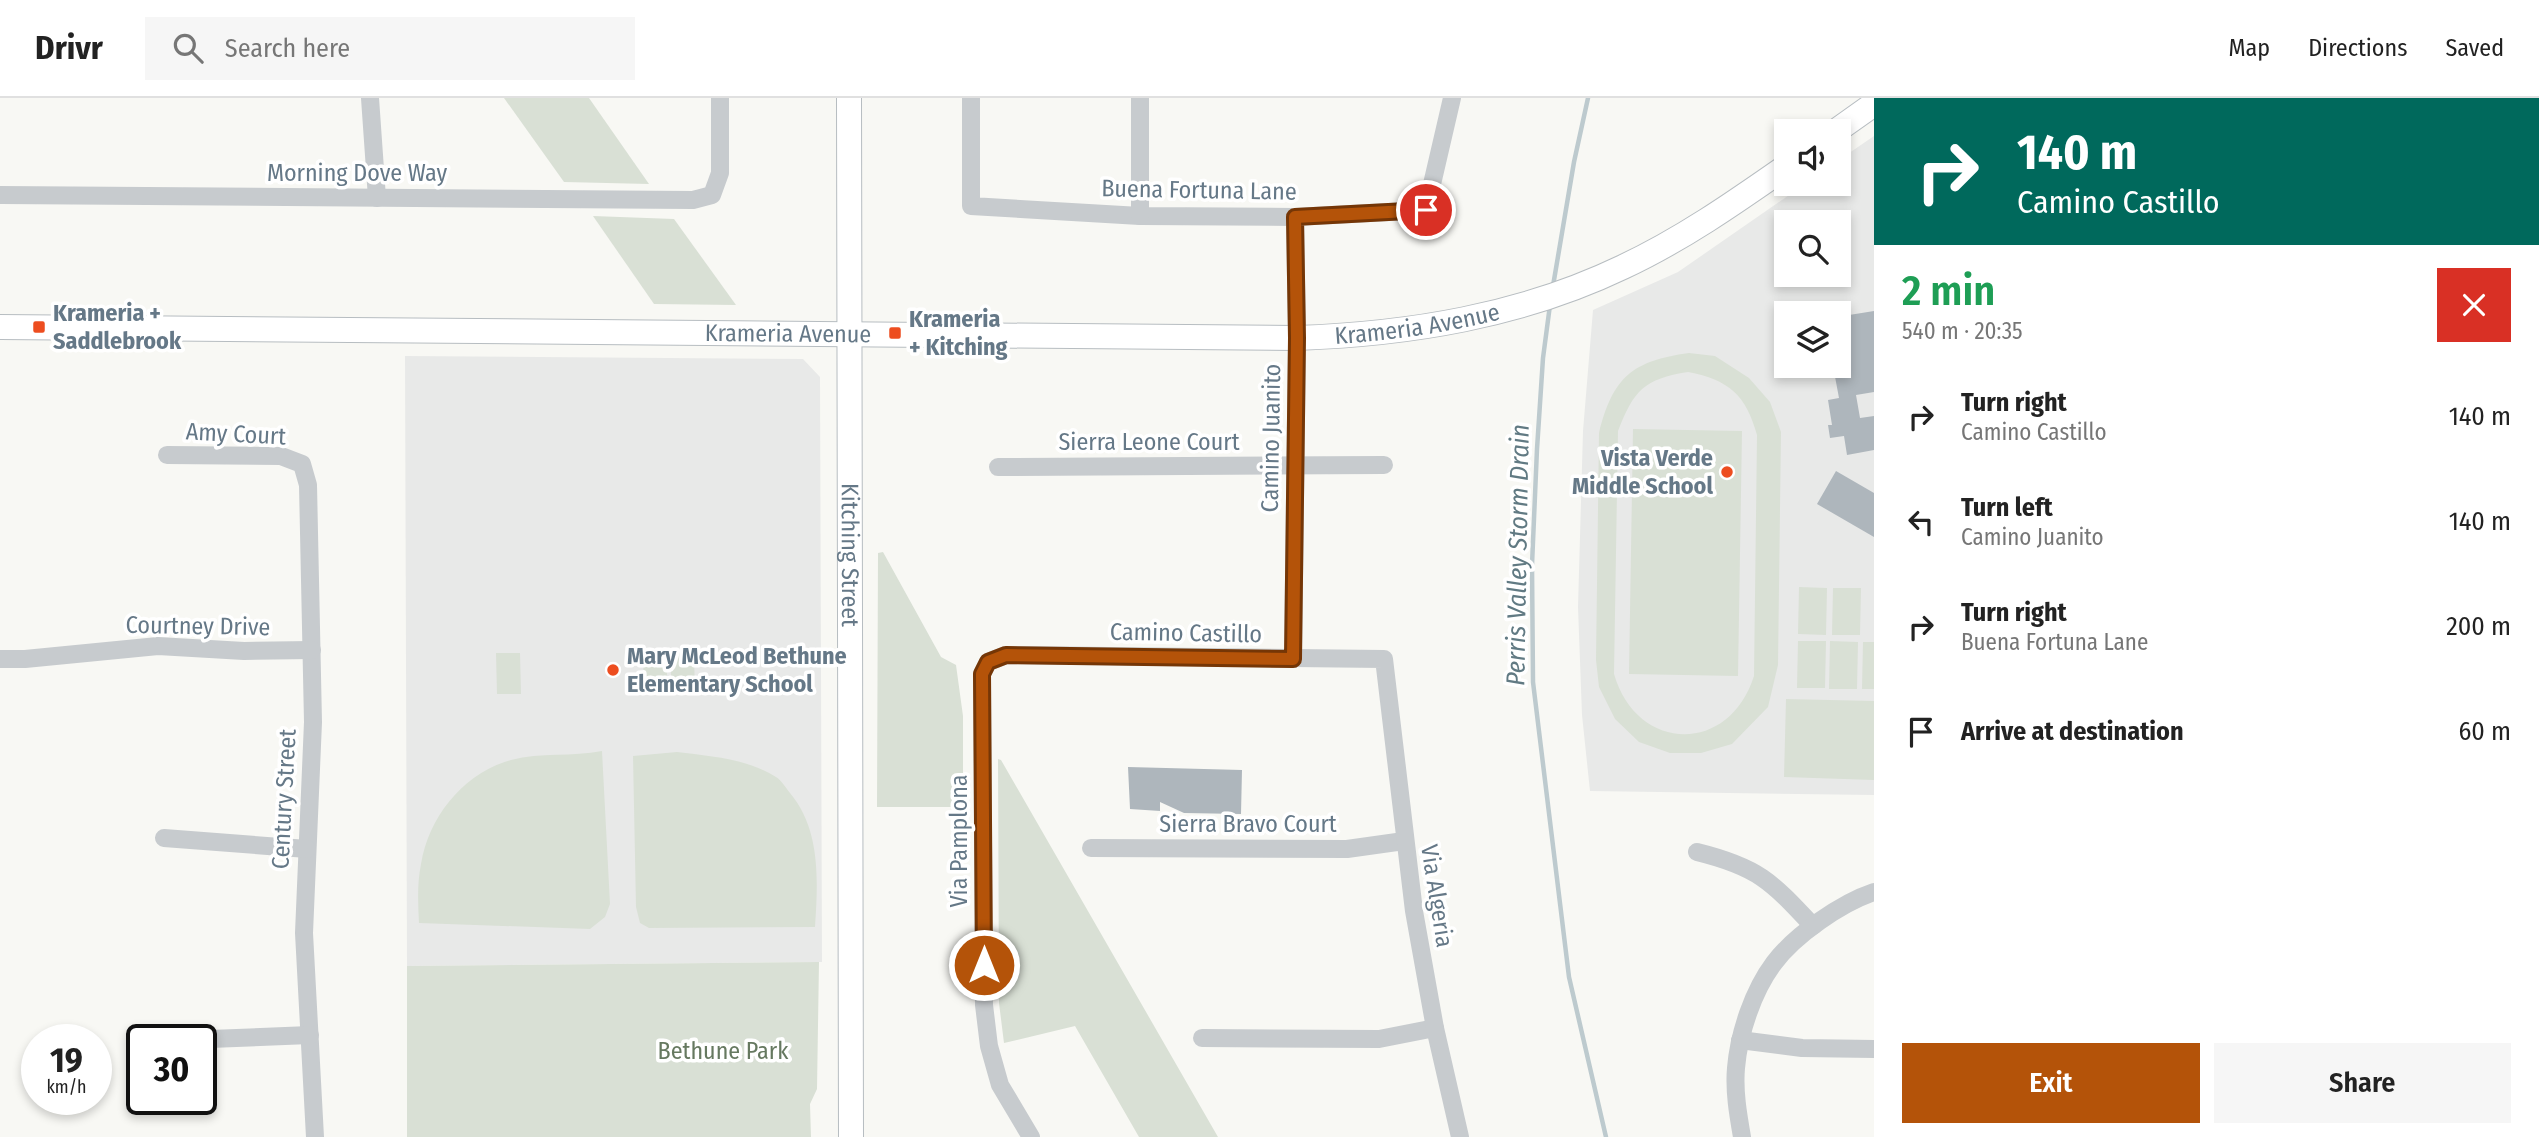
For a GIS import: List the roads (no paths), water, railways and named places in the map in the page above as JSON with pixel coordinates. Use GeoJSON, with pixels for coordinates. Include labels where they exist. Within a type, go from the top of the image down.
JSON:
{"type":"FeatureCollection","features":[{"type":"Feature","properties":{"kind":"street"},"geometry":{"type":"LineString","coordinates":[[370,98],[377,198]]}},
{"type":"Feature","properties":{"kind":"street","name":"Morning Dove Way"},"geometry":{"type":"LineString","coordinates":[[0,195],[694,200],[712,195],[720,173],[720,98]]}},
{"type":"Feature","properties":{"kind":"street","name":"Kitching Street"},"geometry":{"type":"LineString","coordinates":[[849,98],[851,1137]]}},
{"type":"Feature","properties":{"kind":"street","name":"Buena Fortuna Lane"},"geometry":{"type":"LineString","coordinates":[[971,98],[971,206],[1140,216],[1295,217],[1426,210],[1452,98]]}},
{"type":"Feature","properties":{"kind":"street"},"geometry":{"type":"LineString","coordinates":[[1140,98],[1140,216]]}},
{"type":"Feature","properties":{"kind":"street"},"geometry":{"type":"LineString","coordinates":[[1851,120],[1874,104]]}},
{"type":"Feature","properties":{"kind":"street","name":"Krameria Avenue"},"geometry":{"type":"LineString","coordinates":[[0,327],[1297,338],[1354,336],[1418,329],[1514,309],[1586,283],[1678,238],[1774,175]]}},
{"type":"Feature","properties":{"kind":"street","name":"Camino Juanito"},"geometry":{"type":"LineString","coordinates":[[1293,659],[1297,338],[1295,217]]}},
{"type":"Feature","properties":{"kind":"street","name":"Amy Court"},"geometry":{"type":"LineString","coordinates":[[167,455],[281,456],[302,464]]}},
{"type":"Feature","properties":{"kind":"street","name":"Century Street"},"geometry":{"type":"LineString","coordinates":[[302,464],[309,485],[312,650],[312,770],[304,933],[315,1137]]}},
{"type":"Feature","properties":{"kind":"street","name":"Sierra Leone Court"},"geometry":{"type":"LineString","coordinates":[[998,467],[1384,465]]}},
{"type":"Feature","properties":{"kind":"street","name":"Courtney Drive"},"geometry":{"type":"LineString","coordinates":[[0,659],[158,646],[244,651],[312,650]]}},
{"type":"Feature","properties":{"kind":"street","name":"Camino Castillo"},"geometry":{"type":"LineString","coordinates":[[988,662],[1006,655],[1384,659]]}},
{"type":"Feature","properties":{"kind":"street","name":"Via Algeria"},"geometry":{"type":"LineString","coordinates":[[1384,659],[1413,911],[1435,1028],[1460,1137]]}},
{"type":"Feature","properties":{"kind":"street","name":"Via Pamplona"},"geometry":{"type":"LineString","coordinates":[[988,662],[982,674],[984,1005],[989,1046],[1000,1084],[1031,1137]]}},
{"type":"Feature","properties":{"kind":"street"},"geometry":{"type":"LineString","coordinates":[[164,838],[307,849]]}},
{"type":"Feature","properties":{"kind":"street","name":"Sierra Bravo Court"},"geometry":{"type":"LineString","coordinates":[[1091,848],[1347,849],[1404,841]]}},
{"type":"Feature","properties":{"kind":"street"},"geometry":{"type":"LineString","coordinates":[[1697,852],[1751,869],[1776,887],[1813,926]]}},
{"type":"Feature","properties":{"kind":"street"},"geometry":{"type":"LineString","coordinates":[[1742,1137],[1736,1097],[1740,1040],[1755,999],[1774,962],[1813,926],[1843,906],[1874,892]]}},
{"type":"Feature","properties":{"kind":"street"},"geometry":{"type":"LineString","coordinates":[[1202,1038],[1379,1039],[1435,1028]]}},
{"type":"Feature","properties":{"kind":"street"},"geometry":{"type":"LineString","coordinates":[[217,1039],[310,1035]]}},
{"type":"Feature","properties":{"kind":"street"},"geometry":{"type":"LineString","coordinates":[[1740,1040],[1802,1048],[1874,1049]]}},
{"type":"Feature","properties":{"kind":"waterway","name":"Perris Valley Storm Drain"},"geometry":{"type":"LineString","coordinates":[[1553,286],[1588,98]]}},
{"type":"Feature","properties":{"kind":"waterway","name":"Perris Valley Storm Drain"},"geometry":{"type":"LineString","coordinates":[[1550,305],[1543,358],[1537,449],[1532,565],[1533,682],[1569,977],[1606,1137]]}},
{"type":"Feature","properties":{"kind":"place","name":"Krameria + Saddlebrook"},"geometry":{"type":"Point","coordinates":[39,327]}},
{"type":"Feature","properties":{"kind":"place","name":"Krameria + Kitching"},"geometry":{"type":"Point","coordinates":[895,333]}},
{"type":"Feature","properties":{"kind":"place","name":"Vista Verde Middle School"},"geometry":{"type":"Point","coordinates":[1727,472]}},
{"type":"Feature","properties":{"kind":"place","name":"Mary McLeod Bethune Elementary School"},"geometry":{"type":"Point","coordinates":[613,670]}},
{"type":"Feature","properties":{"kind":"park label","name":"Bethune Park"},"geometry":{"type":"Point","coordinates":[723,1051]}}]}
